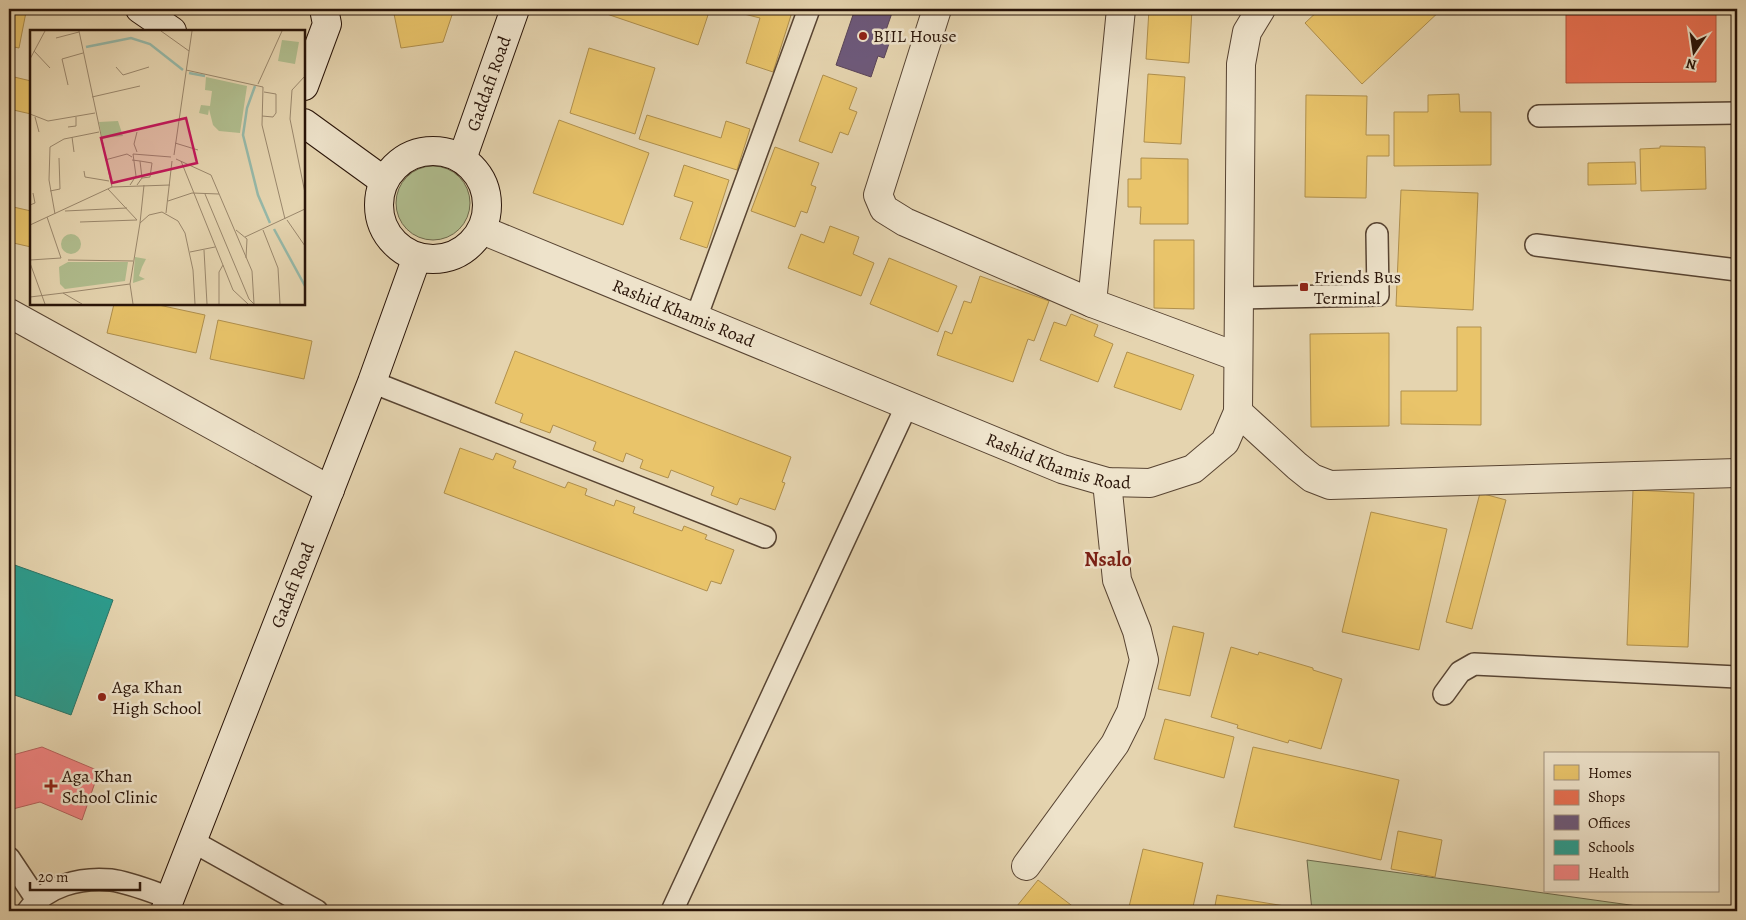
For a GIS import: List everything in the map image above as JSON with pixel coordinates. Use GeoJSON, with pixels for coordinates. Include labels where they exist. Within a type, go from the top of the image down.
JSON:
{"type":"FeatureCollection","features":[{"type":"Feature","properties":{"kind":"street"},"geometry":{"type":"LineString","coordinates":[[140,9],[171,30]]}},
{"type":"Feature","properties":{"kind":"street"},"geometry":{"type":"LineString","coordinates":[[305,83],[327,24],[324,9]]}},
{"type":"Feature","properties":{"kind":"street","name":"Gaddafi Road"},"geometry":{"type":"LineString","coordinates":[[462,159],[516,9]]}},
{"type":"Feature","properties":{"kind":"street"},"geometry":{"type":"LineString","coordinates":[[937,9],[878,195],[884,209],[905,222],[1092,304],[1238,357]]}},
{"type":"Feature","properties":{"kind":"street"},"geometry":{"type":"LineString","coordinates":[[1092,304],[1121,9]]}},
{"type":"Feature","properties":{"kind":"street","name":"Rashid Khamis Road"},"geometry":{"type":"LineString","coordinates":[[482,230],[1062,469],[1107,482],[1150,483],[1193,469],[1225,442],[1238,412],[1241,64],[1246,32],[1261,9]]}},
{"type":"Feature","properties":{"kind":"street"},"geometry":{"type":"LineString","coordinates":[[305,124],[384,181]]}},
{"type":"Feature","properties":{"kind":"street"},"geometry":{"type":"LineString","coordinates":[[429,150],[441,151],[462,159],[473,168],[486,191],[488,204],[482,230],[462,252],[448,258],[432,260],[405,252],[385,232],[380,220],[378,207],[379,193],[384,181],[398,163],[418,153],[429,150]]}},
{"type":"Feature","properties":{"kind":"street","name":"Gadafi Road"},"geometry":{"type":"LineString","coordinates":[[167,904],[372,382],[417,257]]}},
{"type":"Feature","properties":{"kind":"street"},"geometry":{"type":"LineString","coordinates":[[9,313],[330,490]]}},
{"type":"Feature","properties":{"kind":"street"},"geometry":{"type":"LineString","coordinates":[[1238,412],[1312,478],[1330,485],[1737,473]]}},
{"type":"Feature","properties":{"kind":"street"},"geometry":{"type":"LineString","coordinates":[[1026,866],[1115,744],[1131,712],[1144,660],[1137,631],[1117,580],[1107,482]]}},
{"type":"Feature","properties":{"kind":"lane"},"geometry":{"type":"LineString","coordinates":[[696,318],[808,9]]}},
{"type":"Feature","properties":{"kind":"lane"},"geometry":{"type":"LineString","coordinates":[[1539,116],[1737,113]]}},
{"type":"Feature","properties":{"kind":"lane"},"geometry":{"type":"LineString","coordinates":[[1239,298],[1378,295],[1377,234]]}},
{"type":"Feature","properties":{"kind":"lane"},"geometry":{"type":"LineString","coordinates":[[1536,245],[1737,270]]}},
{"type":"Feature","properties":{"kind":"lane"},"geometry":{"type":"LineString","coordinates":[[372,382],[765,537]]}},
{"type":"Feature","properties":{"kind":"lane"},"geometry":{"type":"LineString","coordinates":[[672,911],[907,405]]}},
{"type":"Feature","properties":{"kind":"lane"},"geometry":{"type":"LineString","coordinates":[[1444,694],[1460,672],[1474,664],[1737,677]]}},
{"type":"Feature","properties":{"kind":"lane"},"geometry":{"type":"LineString","coordinates":[[192,841],[317,911]]}},
{"type":"Feature","properties":{"kind":"lane"},"geometry":{"type":"LineString","coordinates":[[9,858],[33,905],[61,886],[90,879],[112,880],[167,904]]}},
{"type":"Feature","properties":{"kind":"green space"},"geometry":{"type":"Polygon","coordinates":[[[433,166],[447,169],[459,177],[467,189],[470,203],[467,217],[459,229],[447,237],[433,240],[419,237],[407,229],[399,217],[396,203],[399,189],[407,177],[419,169],[433,166]]]}},
{"type":"Feature","properties":{"kind":"green space"},"geometry":{"type":"Polygon","coordinates":[[[1307,860],[1673,911],[1312,911],[1307,860]]]}},
{"type":"Feature","properties":{"kind":"building: Homes"},"geometry":{"type":"Polygon","coordinates":[[[9,9],[26,12],[19,48],[9,46],[9,9]]]}},
{"type":"Feature","properties":{"kind":"building: Homes"},"geometry":{"type":"Polygon","coordinates":[[[393,9],[454,9],[443,42],[401,48],[393,9]]]}},
{"type":"Feature","properties":{"kind":"building: Homes"},"geometry":{"type":"Polygon","coordinates":[[[595,9],[710,9],[698,45],[595,9]]]}},
{"type":"Feature","properties":{"kind":"building: Homes"},"geometry":{"type":"Polygon","coordinates":[[[741,9],[793,9],[773,72],[746,63],[760,18],[740,13],[741,9]]]}},
{"type":"Feature","properties":{"kind":"building: Homes"},"geometry":{"type":"Polygon","coordinates":[[[1149,9],[1192,9],[1189,63],[1146,59],[1149,9]]]}},
{"type":"Feature","properties":{"kind":"building: Homes"},"geometry":{"type":"Polygon","coordinates":[[[1320,9],[1442,9],[1362,84],[1305,23],[1320,9]]]}},
{"type":"Feature","properties":{"kind":"building: Homes"},"geometry":{"type":"Polygon","coordinates":[[[589,48],[655,68],[635,134],[570,113],[589,48]]]}},
{"type":"Feature","properties":{"kind":"building: Homes"},"geometry":{"type":"Polygon","coordinates":[[[1148,74],[1185,77],[1181,144],[1144,142],[1148,74]]]}},
{"type":"Feature","properties":{"kind":"building: Homes"},"geometry":{"type":"Polygon","coordinates":[[[823,75],[857,88],[849,109],[857,112],[848,135],[840,132],[832,153],[799,141],[823,75]]]}},
{"type":"Feature","properties":{"kind":"building: Homes"},"geometry":{"type":"Polygon","coordinates":[[[10,76],[30,81],[30,114],[9,109],[10,76]]]}},
{"type":"Feature","properties":{"kind":"building: Homes"},"geometry":{"type":"Polygon","coordinates":[[[1459,94],[1460,112],[1491,112],[1491,165],[1394,166],[1394,112],[1428,112],[1428,95],[1459,94]]]}},
{"type":"Feature","properties":{"kind":"building: Homes"},"geometry":{"type":"Polygon","coordinates":[[[1306,95],[1367,96],[1366,135],[1389,135],[1389,156],[1367,156],[1366,198],[1305,197],[1306,95]]]}},
{"type":"Feature","properties":{"kind":"building: Homes"},"geometry":{"type":"Polygon","coordinates":[[[647,115],[721,138],[726,121],[750,129],[737,170],[639,139],[647,115]]]}},
{"type":"Feature","properties":{"kind":"building: Homes"},"geometry":{"type":"Polygon","coordinates":[[[559,120],[649,153],[623,225],[533,193],[559,120]]]}},
{"type":"Feature","properties":{"kind":"building: Homes"},"geometry":{"type":"Polygon","coordinates":[[[1660,146],[1705,147],[1706,189],[1641,191],[1640,149],[1660,148],[1660,146]]]}},
{"type":"Feature","properties":{"kind":"building: Homes"},"geometry":{"type":"Polygon","coordinates":[[[775,147],[819,163],[811,185],[816,187],[807,213],[801,211],[795,227],[751,211],[775,147]]]}},
{"type":"Feature","properties":{"kind":"building: Homes"},"geometry":{"type":"Polygon","coordinates":[[[1141,158],[1188,159],[1188,224],[1140,224],[1141,207],[1128,207],[1128,179],[1141,179],[1141,158]]]}},
{"type":"Feature","properties":{"kind":"building: Homes"},"geometry":{"type":"Polygon","coordinates":[[[1635,162],[1636,184],[1588,185],[1588,163],[1635,162]]]}},
{"type":"Feature","properties":{"kind":"building: Homes"},"geometry":{"type":"Polygon","coordinates":[[[684,165],[729,180],[707,248],[680,239],[693,202],[674,196],[684,165]]]}},
{"type":"Feature","properties":{"kind":"building: Homes"},"geometry":{"type":"Polygon","coordinates":[[[1401,190],[1478,193],[1473,310],[1396,306],[1401,190]]]}},
{"type":"Feature","properties":{"kind":"building: Homes"},"geometry":{"type":"Polygon","coordinates":[[[9,206],[30,211],[30,247],[9,242],[9,206]]]}},
{"type":"Feature","properties":{"kind":"building: Homes"},"geometry":{"type":"Polygon","coordinates":[[[830,226],[859,237],[853,254],[874,263],[861,296],[788,268],[801,234],[824,243],[830,226]]]}},
{"type":"Feature","properties":{"kind":"building: Homes"},"geometry":{"type":"Polygon","coordinates":[[[1154,240],[1194,240],[1194,309],[1154,308],[1154,240]]]}},
{"type":"Feature","properties":{"kind":"building: Homes"},"geometry":{"type":"Polygon","coordinates":[[[889,258],[957,286],[938,332],[870,304],[889,258]]]}},
{"type":"Feature","properties":{"kind":"building: Homes"},"geometry":{"type":"Polygon","coordinates":[[[980,276],[1049,301],[1034,341],[1028,339],[1013,382],[937,355],[945,331],[952,334],[964,301],[971,303],[980,276]]]}},
{"type":"Feature","properties":{"kind":"building: Homes"},"geometry":{"type":"Polygon","coordinates":[[[114,305],[159,305],[205,315],[196,353],[107,333],[114,305]]]}},
{"type":"Feature","properties":{"kind":"building: Homes"},"geometry":{"type":"Polygon","coordinates":[[[1071,314],[1098,325],[1094,336],[1113,344],[1098,382],[1040,360],[1054,322],[1066,326],[1071,314]]]}},
{"type":"Feature","properties":{"kind":"building: Homes"},"geometry":{"type":"Polygon","coordinates":[[[218,320],[312,341],[304,379],[210,359],[218,320]]]}},
{"type":"Feature","properties":{"kind":"building: Homes"},"geometry":{"type":"Polygon","coordinates":[[[1457,327],[1481,327],[1481,425],[1401,424],[1401,391],[1457,391],[1457,327]]]}},
{"type":"Feature","properties":{"kind":"building: Homes"},"geometry":{"type":"Polygon","coordinates":[[[1389,333],[1389,426],[1311,427],[1310,334],[1389,333]]]}},
{"type":"Feature","properties":{"kind":"building: Homes"},"geometry":{"type":"Polygon","coordinates":[[[515,351],[791,457],[782,482],[785,483],[775,510],[740,498],[737,505],[711,495],[714,487],[671,470],[668,478],[640,468],[643,460],[626,453],[623,462],[593,450],[596,442],[553,425],[550,433],[520,422],[523,414],[495,403],[515,351]]]}},
{"type":"Feature","properties":{"kind":"building: Homes"},"geometry":{"type":"Polygon","coordinates":[[[1127,352],[1194,375],[1181,410],[1114,387],[1127,352]]]}},
{"type":"Feature","properties":{"kind":"building: Homes"},"geometry":{"type":"Polygon","coordinates":[[[460,448],[493,460],[496,453],[516,461],[513,468],[565,488],[568,482],[587,489],[585,495],[614,506],[616,500],[635,507],[633,513],[682,531],[684,526],[707,535],[705,539],[734,550],[721,584],[711,581],[707,591],[444,493],[460,448]]]}},
{"type":"Feature","properties":{"kind":"building: Homes"},"geometry":{"type":"Polygon","coordinates":[[[1633,490],[1694,493],[1688,647],[1627,645],[1633,490]]]}},
{"type":"Feature","properties":{"kind":"building: Homes"},"geometry":{"type":"Polygon","coordinates":[[[1480,493],[1506,500],[1472,629],[1446,622],[1480,493]]]}},
{"type":"Feature","properties":{"kind":"building: Homes"},"geometry":{"type":"Polygon","coordinates":[[[1371,512],[1447,529],[1419,650],[1342,632],[1371,512]]]}},
{"type":"Feature","properties":{"kind":"building: Homes"},"geometry":{"type":"Polygon","coordinates":[[[1173,626],[1204,633],[1190,696],[1158,689],[1173,626]]]}},
{"type":"Feature","properties":{"kind":"building: Homes"},"geometry":{"type":"Polygon","coordinates":[[[1231,647],[1258,655],[1259,652],[1342,679],[1321,749],[1289,740],[1288,743],[1237,728],[1238,725],[1211,717],[1231,647]]]}},
{"type":"Feature","properties":{"kind":"building: Homes"},"geometry":{"type":"Polygon","coordinates":[[[1165,719],[1234,737],[1224,778],[1154,759],[1165,719]]]}},
{"type":"Feature","properties":{"kind":"building: Homes"},"geometry":{"type":"Polygon","coordinates":[[[1253,747],[1399,780],[1381,860],[1234,827],[1253,747]]]}},
{"type":"Feature","properties":{"kind":"building: Homes"},"geometry":{"type":"Polygon","coordinates":[[[1398,831],[1442,840],[1435,877],[1391,869],[1398,831]]]}},
{"type":"Feature","properties":{"kind":"building: Homes"},"geometry":{"type":"Polygon","coordinates":[[[1143,849],[1203,863],[1192,911],[1128,911],[1143,849]]]}},
{"type":"Feature","properties":{"kind":"building: Homes"},"geometry":{"type":"Polygon","coordinates":[[[1038,880],[1079,911],[1013,911],[1038,880]]]}},
{"type":"Feature","properties":{"kind":"building: Homes"},"geometry":{"type":"Polygon","coordinates":[[[1217,895],[1291,907],[1292,911],[1214,911],[1217,895]]]}},
{"type":"Feature","properties":{"kind":"building: Shops"},"geometry":{"type":"Polygon","coordinates":[[[1566,9],[1716,9],[1716,82],[1566,83],[1566,9]]]}},
{"type":"Feature","properties":{"kind":"building: Offices"},"geometry":{"type":"Polygon","coordinates":[[[855,9],[893,10],[885,33],[892,35],[884,58],[878,56],[871,77],[836,65],[855,9]]]}},
{"type":"Feature","properties":{"kind":"building: Schools"},"geometry":{"type":"Polygon","coordinates":[[[9,563],[113,600],[71,715],[9,693],[9,563]]]}},
{"type":"Feature","properties":{"kind":"building: Health","name":"Aga Khan School Clinic"},"geometry":{"type":"Polygon","coordinates":[[[42,747],[99,771],[82,820],[40,802],[9,810],[9,756],[42,747]]]}},
{"type":"Feature","properties":{"kind":"place","name":"BIIL House"},"geometry":{"type":"Point","coordinates":[863,36]}},
{"type":"Feature","properties":{"kind":"place","name":"Friends Bus Terminal"},"geometry":{"type":"Point","coordinates":[1304,287]}},
{"type":"Feature","properties":{"kind":"place","name":"Aga Khan High School"},"geometry":{"type":"Point","coordinates":[102,697]}},
{"type":"Feature","properties":{"kind":"place","name":"Aga Khan School Clinic"},"geometry":{"type":"Point","coordinates":[51,786]}},
{"type":"Feature","properties":{"kind":"district","name":"Nsalo"},"geometry":{"type":"Point","coordinates":[1108,559]}}]}
